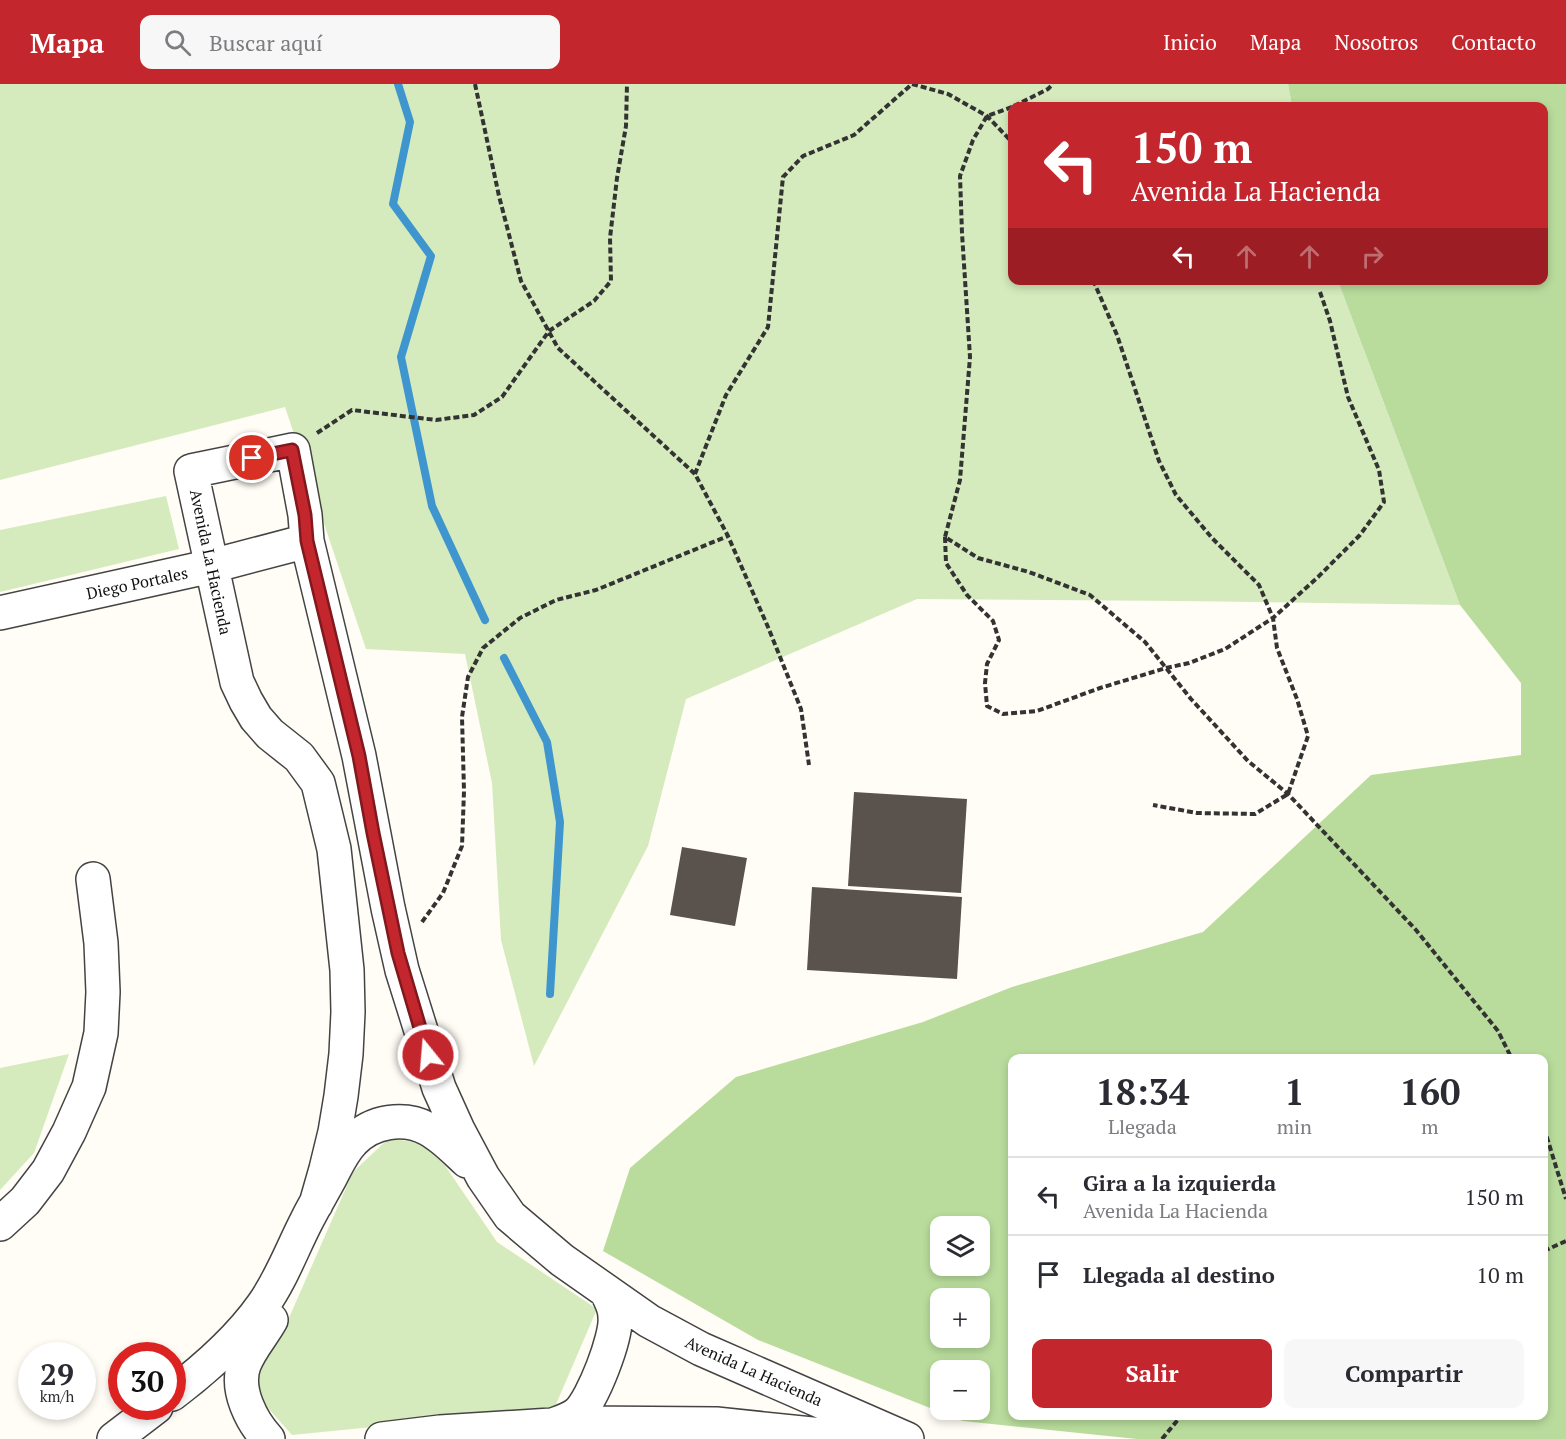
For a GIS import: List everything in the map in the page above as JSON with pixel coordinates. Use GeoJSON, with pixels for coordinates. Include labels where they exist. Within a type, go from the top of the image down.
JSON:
{"type":"FeatureCollection","features":[{"type":"Feature","properties":{"kind":"street","name":"Avenida La Hacienda"},"geometry":{"type":"LineString","coordinates":[[316,1204],[341,1096],[348,1012],[347,970],[334,849],[318,783],[299,757],[270,734],[256,718],[237,682],[191,471],[292,450],[305,515],[307,541],[359,756],[398,953],[439,1088],[483,1177],[510,1216],[562,1260],[649,1321],[701,1349],[908,1439]]}},
{"type":"Feature","properties":{"kind":"street","name":"Diego Portales"},"geometry":{"type":"LineString","coordinates":[[0,613],[212,566],[307,541]]}},
{"type":"Feature","properties":{"kind":"street","name":"Avenida La Hacienda"},"geometry":{"type":"LineString","coordinates":[[299,757],[319,764],[359,756]]}},
{"type":"Feature","properties":{"kind":"street"},"geometry":{"type":"LineString","coordinates":[[0,1224],[25,1201],[48,1171],[89,1088],[101,1033],[103,992],[101,943],[93,879]]}},
{"type":"Feature","properties":{"kind":"street","name":"Avenida La Hacienda"},"geometry":{"type":"LineString","coordinates":[[186,1384],[237,1336],[263,1306],[283,1273],[307,1220],[344,1153],[352,1142],[370,1129],[391,1122],[420,1125],[452,1146],[483,1177]]}},
{"type":"Feature","properties":{"kind":"street","name":"Avenida La Hacienda"},"geometry":{"type":"LineString","coordinates":[[268,1439],[258,1427],[246,1403],[242,1385],[243,1368],[281,1299],[283,1273]]}},
{"type":"Feature","properties":{"kind":"street","name":"Avenida La Hacienda"},"geometry":{"type":"LineString","coordinates":[[551,1425],[577,1414],[587,1402],[600,1372],[612,1342],[616,1320],[614,1305],[606,1291]]}},
{"type":"Feature","properties":{"kind":"street"},"geometry":{"type":"LineString","coordinates":[[114,1439],[139,1420]]}},
{"type":"Feature","properties":{"kind":"street","name":"Avenida La Hacienda"},"geometry":{"type":"LineString","coordinates":[[382,1439],[440,1432],[582,1423],[716,1424],[861,1439]]}},
{"type":"Feature","properties":{"kind":"path"},"geometry":{"type":"LineString","coordinates":[[475,84],[499,196],[522,281],[558,348],[695,474],[728,536],[801,709],[809,765]]}},
{"type":"Feature","properties":{"kind":"path"},"geometry":{"type":"LineString","coordinates":[[292,450],[352,410],[433,420],[474,415],[502,397],[549,331],[594,301],[610,281],[610,238],[626,126],[627,84]]}},
{"type":"Feature","properties":{"kind":"path"},"geometry":{"type":"LineString","coordinates":[[695,474],[726,394],[768,327],[783,177],[804,156],[854,135],[912,84],[948,94],[987,116],[1008,138]]}},
{"type":"Feature","properties":{"kind":"path"},"geometry":{"type":"LineString","coordinates":[[1023,102],[1053,84]]}},
{"type":"Feature","properties":{"kind":"path"},"geometry":{"type":"LineString","coordinates":[[1008,109],[987,116],[973,140],[960,176],[970,357],[960,480],[945,537],[946,564],[968,595],[993,621],[999,639],[987,664],[987,706],[1003,714],[1037,711],[1100,688],[1189,663],[1225,649],[1273,618],[1360,535],[1384,502],[1379,470],[1348,397],[1330,321],[1320,292]]}},
{"type":"Feature","properties":{"kind":"path"},"geometry":{"type":"LineString","coordinates":[[1095,285],[1117,335],[1159,461],[1176,495],[1212,538],[1259,585],[1273,618],[1276,648],[1297,699],[1308,736],[1288,794],[1256,814],[1197,813],[1153,805]]}},
{"type":"Feature","properties":{"kind":"path"},"geometry":{"type":"LineString","coordinates":[[398,953],[442,893],[462,846],[464,791],[462,717],[468,677],[483,648],[520,618],[556,600],[596,590],[728,536]]}},
{"type":"Feature","properties":{"kind":"path"},"geometry":{"type":"LineString","coordinates":[[945,537],[978,558],[1029,572],[1090,595],[1144,642],[1191,699],[1248,761],[1288,794],[1416,930],[1498,1031],[1510,1054]]}},
{"type":"Feature","properties":{"kind":"path"},"geometry":{"type":"LineString","coordinates":[[1548,1141],[1566,1199]]}},
{"type":"Feature","properties":{"kind":"path"},"geometry":{"type":"LineString","coordinates":[[1548,1249],[1566,1241]]}},
{"type":"Feature","properties":{"kind":"path"},"geometry":{"type":"LineString","coordinates":[[1162,1439],[1178,1420]]}},
{"type":"Feature","properties":{"kind":"green space"},"geometry":{"type":"Polygon","coordinates":[[[0,84],[1288,84],[1291,102],[1008,102],[1008,285],[1340,285],[1460,605],[917,599],[686,699],[648,846],[534,1066],[501,940],[492,783],[465,654],[366,649],[285,407],[0,480],[0,84]]]}},
{"type":"Feature","properties":{"kind":"green space"},"geometry":{"type":"Polygon","coordinates":[[[1288,84],[1566,84],[1566,1439],[1137,1439],[963,1421],[960,1420],[990,1420],[990,1360],[930,1360],[930,1408],[758,1340],[603,1251],[630,1168],[736,1077],[923,1022],[1012,987],[1203,932],[1371,775],[1521,755],[1521,683],[1460,605],[1340,285],[1548,285],[1548,102],[1291,102],[1288,84]]]}},
{"type":"Feature","properties":{"kind":"green space"},"geometry":{"type":"Polygon","coordinates":[[[166,496],[179,549],[0,592],[0,530],[166,496]]]}},
{"type":"Feature","properties":{"kind":"green space"},"geometry":{"type":"Polygon","coordinates":[[[69,1054],[34,1153],[0,1190],[0,1068],[69,1054]]]}},
{"type":"Feature","properties":{"kind":"green space"},"geometry":{"type":"Polygon","coordinates":[[[389,1138],[431,1145],[497,1242],[597,1309],[554,1409],[292,1435],[260,1399],[255,1374],[281,1336],[353,1172],[389,1138]]]}},
{"type":"Feature","properties":{"kind":"building"},"geometry":{"type":"Polygon","coordinates":[[[854,792],[967,799],[961,893],[848,886],[854,792]]]}},
{"type":"Feature","properties":{"kind":"building"},"geometry":{"type":"Polygon","coordinates":[[[682,847],[747,858],[735,926],[670,915],[682,847]]]}},
{"type":"Feature","properties":{"kind":"building"},"geometry":{"type":"Polygon","coordinates":[[[812,887],[962,897],[957,979],[807,970],[812,887]]]}},
{"type":"Feature","properties":{"kind":"waterway"},"geometry":{"type":"LineString","coordinates":[[398,84],[410,122],[393,204],[431,256],[401,357],[432,506],[485,620]]}},
{"type":"Feature","properties":{"kind":"waterway"},"geometry":{"type":"LineString","coordinates":[[504,658],[547,742],[560,822],[550,994]]}},
{"type":"Feature","properties":{"kind":"route"},"geometry":{"type":"LineString","coordinates":[[252,458],[292,450],[305,515],[307,541],[359,756],[388,908],[402,970],[428,1055]]}}]}
